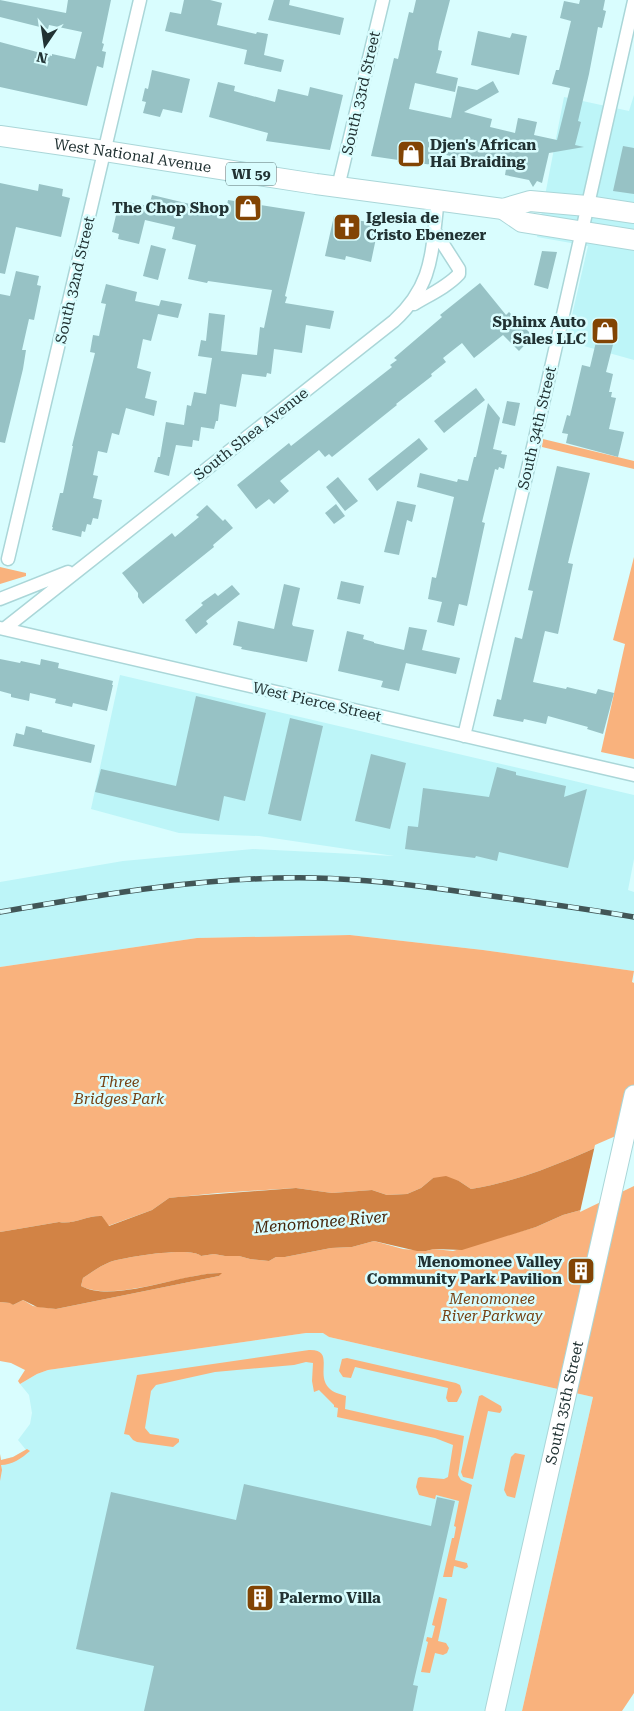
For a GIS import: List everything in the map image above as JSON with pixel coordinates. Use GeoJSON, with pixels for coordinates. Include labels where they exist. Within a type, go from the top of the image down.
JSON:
{"type":"FeatureCollection","features":[{"type":"Feature","properties":{"kind":"main road","name":"West National Avenue"},"geometry":{"type":"LineString","coordinates":[[0,136],[338,187],[503,209],[530,201],[587,206],[634,213]]}},
{"type":"Feature","properties":{"kind":"main road","name":"West National Avenue"},"geometry":{"type":"LineString","coordinates":[[503,209],[522,222],[634,240]]}},
{"type":"Feature","properties":{"kind":"main road","name":"South 35th Street"},"geometry":{"type":"LineString","coordinates":[[495,1711],[634,1095]]}},
{"type":"Feature","properties":{"kind":"street","name":"South 32nd Street"},"geometry":{"type":"LineString","coordinates":[[8,559],[140,0]]}},
{"type":"Feature","properties":{"kind":"street","name":"South 33rd Street"},"geometry":{"type":"LineString","coordinates":[[338,187],[383,0]]}},
{"type":"Feature","properties":{"kind":"street","name":"South 34th Street"},"geometry":{"type":"LineString","coordinates":[[464,736],[534,444],[634,1]]}},
{"type":"Feature","properties":{"kind":"street","name":"South Shea Avenue"},"geometry":{"type":"LineString","coordinates":[[2,629],[386,327],[409,306],[419,293],[426,277],[431,258],[438,200]]}},
{"type":"Feature","properties":{"kind":"street"},"geometry":{"type":"LineString","coordinates":[[409,306],[454,280],[459,274],[459,269],[434,230]]}},
{"type":"Feature","properties":{"kind":"street"},"geometry":{"type":"LineString","coordinates":[[0,599],[86,564]]}},
{"type":"Feature","properties":{"kind":"street","name":"West Pierce Street"},"geometry":{"type":"LineString","coordinates":[[2,629],[634,775]]}},
{"type":"Feature","properties":{"kind":"shaded area"},"geometry":{"type":"Polygon","coordinates":[[[634,95],[634,360],[566,341],[588,246],[537,237],[564,97],[629,111],[634,95]]]}},
{"type":"Feature","properties":{"kind":"shaded area"},"geometry":{"type":"Polygon","coordinates":[[[120,675],[634,795],[634,859],[628,890],[634,892],[634,971],[483,950],[350,935],[197,938],[0,967],[0,882],[123,861],[253,849],[394,856],[259,836],[179,833],[91,809],[120,675]]]}},
{"type":"Feature","properties":{"kind":"shaded area"},"geometry":{"type":"Polygon","coordinates":[[[306,1333],[324,1333],[329,1337],[593,1397],[522,1711],[0,1711],[0,1454],[1,1460],[13,1457],[26,1450],[18,1440],[30,1424],[32,1413],[29,1395],[20,1384],[48,1370],[306,1333]]]}},
{"type":"Feature","properties":{"kind":"green space"},"geometry":{"type":"Polygon","coordinates":[[[543,439],[634,461],[634,469],[542,447],[543,439]]]}},
{"type":"Feature","properties":{"kind":"green space"},"geometry":{"type":"Polygon","coordinates":[[[634,557],[634,759],[601,752],[625,644],[613,640],[634,557]]]}},
{"type":"Feature","properties":{"kind":"green space"},"geometry":{"type":"Polygon","coordinates":[[[0,567],[26,573],[26,576],[0,584],[0,567]]]}},
{"type":"Feature","properties":{"kind":"green space","name":"Three Bridges Park"},"geometry":{"type":"Polygon","coordinates":[[[350,935],[483,950],[634,971],[632,982],[634,983],[634,1130],[534,1173],[471,1189],[459,1181],[433,1178],[421,1188],[407,1194],[387,1195],[372,1190],[332,1193],[296,1188],[218,1193],[169,1198],[152,1210],[108,1226],[102,1216],[96,1216],[65,1223],[59,1222],[0,1232],[0,967],[197,938],[350,935]]]}},
{"type":"Feature","properties":{"kind":"green space","name":"Menomonee River Parkway"},"geometry":{"type":"Polygon","coordinates":[[[634,1183],[634,1693],[622,1711],[522,1711],[593,1397],[329,1337],[323,1333],[306,1333],[48,1370],[20,1384],[18,1381],[25,1370],[11,1363],[0,1361],[0,1302],[13,1305],[23,1300],[33,1306],[56,1309],[219,1276],[221,1273],[112,1291],[95,1290],[81,1286],[83,1278],[110,1262],[143,1255],[172,1252],[195,1253],[201,1256],[214,1254],[239,1256],[269,1261],[276,1257],[331,1248],[352,1247],[374,1241],[403,1249],[453,1251],[536,1227],[563,1215],[581,1210],[634,1183]]]}},
{"type":"Feature","properties":{"kind":"green space"},"geometry":{"type":"Polygon","coordinates":[[[309,1350],[321,1353],[325,1381],[332,1391],[346,1396],[345,1409],[464,1436],[458,1475],[461,1480],[472,1485],[455,1560],[467,1563],[468,1567],[465,1569],[454,1566],[452,1577],[443,1577],[452,1538],[454,1538],[456,1527],[454,1526],[459,1501],[436,1495],[435,1499],[419,1495],[416,1487],[420,1477],[444,1479],[448,1477],[453,1445],[435,1438],[337,1417],[338,1408],[334,1407],[319,1390],[314,1392],[312,1381],[313,1363],[306,1362],[294,1365],[215,1372],[156,1385],[151,1391],[145,1428],[150,1434],[176,1438],[179,1439],[179,1442],[173,1447],[137,1442],[129,1435],[124,1434],[137,1375],[309,1350]]]}},
{"type":"Feature","properties":{"kind":"green space"},"geometry":{"type":"Polygon","coordinates":[[[347,1358],[456,1383],[460,1385],[462,1392],[457,1402],[448,1402],[446,1398],[448,1388],[355,1367],[351,1378],[343,1377],[339,1371],[342,1359],[347,1358]]]}},
{"type":"Feature","properties":{"kind":"green space"},"geometry":{"type":"Polygon","coordinates":[[[482,1395],[501,1406],[502,1410],[500,1413],[488,1411],[473,1479],[463,1477],[461,1472],[479,1396],[482,1395]]]}},
{"type":"Feature","properties":{"kind":"green space"},"geometry":{"type":"Polygon","coordinates":[[[27,1449],[30,1451],[20,1459],[1,1465],[0,1481],[0,1454],[1,1460],[13,1457],[27,1449]]]}},
{"type":"Feature","properties":{"kind":"green space"},"geometry":{"type":"Polygon","coordinates":[[[515,1453],[525,1455],[515,1498],[507,1496],[504,1490],[511,1457],[515,1453]]]}},
{"type":"Feature","properties":{"kind":"green space"},"geometry":{"type":"Polygon","coordinates":[[[439,1597],[447,1599],[438,1641],[446,1643],[449,1648],[447,1653],[443,1655],[435,1653],[430,1673],[421,1672],[428,1642],[426,1641],[427,1637],[432,1638],[435,1626],[432,1625],[439,1597]]]}},
{"type":"Feature","properties":{"kind":"water","name":"Menomonee River"},"geometry":{"type":"Polygon","coordinates":[[[634,1130],[634,1183],[581,1210],[563,1215],[536,1227],[462,1250],[434,1249],[417,1251],[374,1241],[352,1247],[331,1248],[276,1257],[269,1261],[214,1254],[201,1256],[185,1252],[157,1253],[110,1262],[83,1278],[81,1286],[95,1291],[130,1290],[189,1277],[222,1273],[219,1276],[56,1309],[37,1307],[23,1300],[13,1305],[0,1302],[0,1232],[59,1222],[65,1223],[96,1216],[102,1216],[109,1226],[152,1210],[169,1198],[178,1197],[296,1188],[332,1193],[372,1190],[387,1195],[407,1194],[421,1188],[433,1178],[446,1176],[459,1181],[471,1189],[534,1173],[634,1130]]]}},
{"type":"Feature","properties":{"kind":"pier"},"geometry":{"type":"Polygon","coordinates":[[[634,1128],[634,1186],[580,1212],[595,1145],[634,1128]]]}},
{"type":"Feature","properties":{"kind":"building"},"geometry":{"type":"Polygon","coordinates":[[[0,0],[66,13],[68,0],[111,0],[102,43],[104,44],[102,51],[106,52],[103,68],[97,66],[87,106],[0,87],[0,42],[52,56],[52,54],[75,59],[82,32],[49,25],[48,29],[0,17],[0,0]]]}},
{"type":"Feature","properties":{"kind":"building"},"geometry":{"type":"Polygon","coordinates":[[[184,0],[210,0],[222,3],[217,25],[256,34],[257,32],[268,34],[264,55],[284,60],[281,72],[244,64],[247,50],[165,31],[170,12],[181,14],[184,0]]]}},
{"type":"Feature","properties":{"kind":"building"},"geometry":{"type":"Polygon","coordinates":[[[274,0],[290,0],[289,5],[344,18],[340,35],[268,20],[274,0]]]}},
{"type":"Feature","properties":{"kind":"building"},"geometry":{"type":"Polygon","coordinates":[[[416,0],[450,0],[439,42],[438,50],[442,51],[436,73],[458,78],[455,92],[415,83],[409,109],[451,118],[458,86],[477,90],[493,81],[499,92],[464,112],[492,119],[490,127],[515,133],[518,118],[537,122],[534,135],[557,140],[570,88],[552,84],[556,70],[559,70],[571,21],[560,18],[564,1],[579,4],[580,0],[605,0],[603,10],[606,11],[602,28],[598,27],[578,121],[581,122],[575,145],[584,147],[549,153],[542,183],[537,181],[533,187],[529,180],[505,175],[506,169],[442,154],[439,166],[371,156],[394,58],[398,59],[409,12],[413,13],[416,0]]]}},
{"type":"Feature","properties":{"kind":"building"},"geometry":{"type":"Polygon","coordinates":[[[478,31],[510,38],[512,33],[527,36],[519,75],[471,65],[478,31]]]}},
{"type":"Feature","properties":{"kind":"building"},"geometry":{"type":"Polygon","coordinates":[[[152,70],[190,79],[182,113],[163,109],[160,117],[143,113],[146,102],[142,101],[145,88],[148,89],[152,70]]]}},
{"type":"Feature","properties":{"kind":"building"},"geometry":{"type":"Polygon","coordinates":[[[218,82],[235,86],[234,91],[275,102],[278,89],[308,96],[310,87],[343,95],[330,150],[266,141],[268,133],[209,117],[218,82]]]}},
{"type":"Feature","properties":{"kind":"building"},"geometry":{"type":"Polygon","coordinates":[[[623,146],[634,148],[634,194],[613,191],[623,146]]]}},
{"type":"Feature","properties":{"kind":"building"},"geometry":{"type":"Polygon","coordinates":[[[0,183],[38,191],[39,184],[63,189],[62,196],[70,198],[61,237],[16,227],[5,274],[0,273],[0,183]]]}},
{"type":"Feature","properties":{"kind":"building"},"geometry":{"type":"Polygon","coordinates":[[[152,195],[215,210],[216,207],[226,210],[228,200],[305,212],[285,296],[287,297],[285,303],[334,311],[330,329],[306,325],[302,353],[274,349],[271,374],[267,373],[266,377],[242,374],[236,407],[220,404],[218,421],[216,421],[214,429],[201,427],[199,441],[193,440],[192,447],[176,445],[169,476],[154,472],[158,457],[160,457],[166,422],[184,425],[187,405],[191,406],[194,392],[206,394],[212,358],[198,356],[201,340],[206,341],[209,313],[225,315],[221,351],[257,355],[260,327],[264,328],[272,290],[188,279],[196,245],[172,239],[175,227],[145,220],[139,244],[118,239],[119,234],[112,232],[117,211],[124,213],[127,202],[149,206],[152,195]]]}},
{"type":"Feature","properties":{"kind":"building"},"geometry":{"type":"Polygon","coordinates":[[[334,216],[379,224],[371,262],[346,256],[345,260],[325,256],[334,216]]]}},
{"type":"Feature","properties":{"kind":"building"},"geometry":{"type":"Polygon","coordinates":[[[151,245],[166,249],[158,280],[143,276],[151,245]]]}},
{"type":"Feature","properties":{"kind":"building"},"geometry":{"type":"Polygon","coordinates":[[[542,251],[557,252],[548,289],[534,285],[542,251]]]}},
{"type":"Feature","properties":{"kind":"building"},"geometry":{"type":"Polygon","coordinates":[[[16,271],[39,276],[37,285],[41,286],[34,320],[29,319],[22,350],[26,350],[23,369],[5,443],[0,442],[0,294],[10,296],[16,271]]]}},
{"type":"Feature","properties":{"kind":"building"},"geometry":{"type":"Polygon","coordinates":[[[480,283],[506,315],[509,312],[533,336],[519,351],[503,335],[474,358],[462,343],[443,358],[446,362],[431,374],[432,376],[397,405],[332,457],[329,454],[325,457],[319,450],[280,481],[289,491],[274,504],[269,499],[256,509],[237,485],[289,443],[291,446],[392,367],[390,365],[397,360],[394,358],[442,317],[440,315],[480,283]]]}},
{"type":"Feature","properties":{"kind":"building"},"geometry":{"type":"Polygon","coordinates":[[[106,284],[137,292],[135,301],[159,306],[161,300],[182,304],[178,318],[158,314],[151,341],[143,339],[137,368],[151,372],[145,398],[157,401],[154,416],[126,408],[119,435],[112,433],[107,453],[98,451],[93,475],[98,476],[93,498],[102,500],[98,519],[93,518],[91,525],[87,524],[85,532],[82,531],[81,537],[52,530],[52,527],[60,493],[63,493],[72,446],[95,353],[90,352],[93,335],[99,336],[106,304],[101,303],[106,284]]]}},
{"type":"Feature","properties":{"kind":"building"},"geometry":{"type":"Polygon","coordinates":[[[600,325],[617,329],[606,372],[613,374],[609,392],[612,392],[611,397],[616,398],[609,429],[624,432],[618,457],[566,443],[568,434],[562,433],[567,415],[570,416],[582,365],[590,367],[600,325]]]}},
{"type":"Feature","properties":{"kind":"building"},"geometry":{"type":"Polygon","coordinates":[[[476,388],[485,400],[444,433],[434,421],[476,388]]]}},
{"type":"Feature","properties":{"kind":"building"},"geometry":{"type":"Polygon","coordinates":[[[507,401],[520,403],[515,426],[502,423],[507,401]]]}},
{"type":"Feature","properties":{"kind":"building"},"geometry":{"type":"Polygon","coordinates":[[[488,403],[500,418],[493,449],[502,451],[501,454],[507,455],[504,469],[499,467],[498,470],[495,469],[482,522],[485,523],[467,606],[459,604],[454,626],[437,622],[442,602],[428,599],[432,577],[436,578],[454,497],[417,487],[420,473],[457,482],[458,479],[468,481],[474,457],[476,457],[488,403]]]}},
{"type":"Feature","properties":{"kind":"building"},"geometry":{"type":"Polygon","coordinates":[[[419,438],[428,449],[377,491],[368,479],[419,438]]]}},
{"type":"Feature","properties":{"kind":"building"},"geometry":{"type":"Polygon","coordinates":[[[557,466],[590,473],[568,563],[573,564],[558,634],[545,631],[533,682],[596,694],[598,689],[614,693],[603,734],[587,729],[588,727],[548,716],[546,724],[524,719],[523,722],[493,716],[497,699],[501,700],[515,637],[522,639],[533,591],[528,590],[557,466]]]}},
{"type":"Feature","properties":{"kind":"building"},"geometry":{"type":"Polygon","coordinates":[[[338,477],[358,501],[345,511],[326,487],[338,477]]]}},
{"type":"Feature","properties":{"kind":"building"},"geometry":{"type":"Polygon","coordinates":[[[397,501],[416,505],[412,522],[407,520],[399,555],[384,552],[397,501]]]}},
{"type":"Feature","properties":{"kind":"building"},"geometry":{"type":"Polygon","coordinates":[[[336,504],[345,516],[334,524],[325,513],[336,504]]]}},
{"type":"Feature","properties":{"kind":"building"},"geometry":{"type":"Polygon","coordinates":[[[207,505],[233,528],[213,545],[214,547],[143,604],[138,597],[138,593],[122,573],[172,533],[175,537],[199,517],[196,515],[207,505]]]}},
{"type":"Feature","properties":{"kind":"building"},"geometry":{"type":"Polygon","coordinates":[[[341,581],[364,586],[360,604],[337,599],[341,581]]]}},
{"type":"Feature","properties":{"kind":"building"},"geometry":{"type":"Polygon","coordinates":[[[284,584],[300,588],[293,626],[314,630],[307,662],[241,649],[242,647],[233,645],[238,621],[274,629],[284,584]]]}},
{"type":"Feature","properties":{"kind":"building"},"geometry":{"type":"Polygon","coordinates":[[[232,585],[240,594],[206,621],[208,624],[196,634],[185,620],[203,605],[201,603],[215,593],[218,596],[232,585]]]}},
{"type":"Feature","properties":{"kind":"building"},"geometry":{"type":"Polygon","coordinates":[[[409,627],[427,630],[422,650],[460,658],[456,674],[406,663],[399,691],[381,687],[383,681],[338,671],[347,631],[364,635],[363,639],[374,643],[404,650],[409,627]]]}},
{"type":"Feature","properties":{"kind":"building"},"geometry":{"type":"Polygon","coordinates":[[[0,659],[40,665],[41,659],[59,663],[58,668],[113,681],[107,711],[73,703],[72,707],[55,703],[56,699],[30,693],[29,701],[11,697],[11,694],[0,691],[0,659]]]}},
{"type":"Feature","properties":{"kind":"building"},"geometry":{"type":"Polygon","coordinates":[[[196,696],[266,713],[245,801],[224,796],[219,821],[95,792],[101,769],[176,786],[196,696]]]}},
{"type":"Feature","properties":{"kind":"building"},"geometry":{"type":"Polygon","coordinates":[[[290,718],[323,726],[301,821],[268,814],[290,718]]]}},
{"type":"Feature","properties":{"kind":"building"},"geometry":{"type":"Polygon","coordinates":[[[26,726],[42,730],[42,732],[95,745],[91,763],[13,746],[16,733],[24,735],[26,726]]]}},
{"type":"Feature","properties":{"kind":"building"},"geometry":{"type":"Polygon","coordinates":[[[371,754],[406,763],[390,829],[355,821],[371,754]]]}},
{"type":"Feature","properties":{"kind":"building"},"geometry":{"type":"Polygon","coordinates":[[[497,767],[516,772],[516,775],[566,786],[564,797],[587,789],[568,868],[499,852],[497,861],[476,856],[475,858],[405,849],[408,826],[418,827],[423,788],[489,797],[497,767]]]}},
{"type":"Feature","properties":{"kind":"building"},"geometry":{"type":"Polygon","coordinates":[[[575,1260],[585,1263],[580,1285],[568,1277],[575,1260]]]}},
{"type":"Feature","properties":{"kind":"building","name":"Palermo Villa"},"geometry":{"type":"Polygon","coordinates":[[[244,1484],[431,1526],[437,1497],[455,1501],[413,1685],[418,1686],[413,1711],[144,1711],[154,1666],[76,1649],[111,1492],[236,1520],[244,1484]]]}},
{"type":"Feature","properties":{"kind":"railway"},"geometry":{"type":"LineString","coordinates":[[0,912],[117,893],[196,883],[275,878],[315,878],[417,886],[634,917]]}},
{"type":"Feature","properties":{"kind":"place","name":"Djen's African Hai Braiding"},"geometry":{"type":"Point","coordinates":[411,154]}},
{"type":"Feature","properties":{"kind":"place","name":"The Chop Shop"},"geometry":{"type":"Point","coordinates":[248,208]}},
{"type":"Feature","properties":{"kind":"place","name":"Iglesia de Cristo Ebenezer"},"geometry":{"type":"Point","coordinates":[347,227]}},
{"type":"Feature","properties":{"kind":"place","name":"Sphinx Auto Sales LLC"},"geometry":{"type":"Point","coordinates":[605,331]}},
{"type":"Feature","properties":{"kind":"place","name":"Menomonee Valley Community Park Pavilion"},"geometry":{"type":"Point","coordinates":[581,1271]}},
{"type":"Feature","properties":{"kind":"place","name":"Palermo Villa"},"geometry":{"type":"Point","coordinates":[260,1598]}}]}
